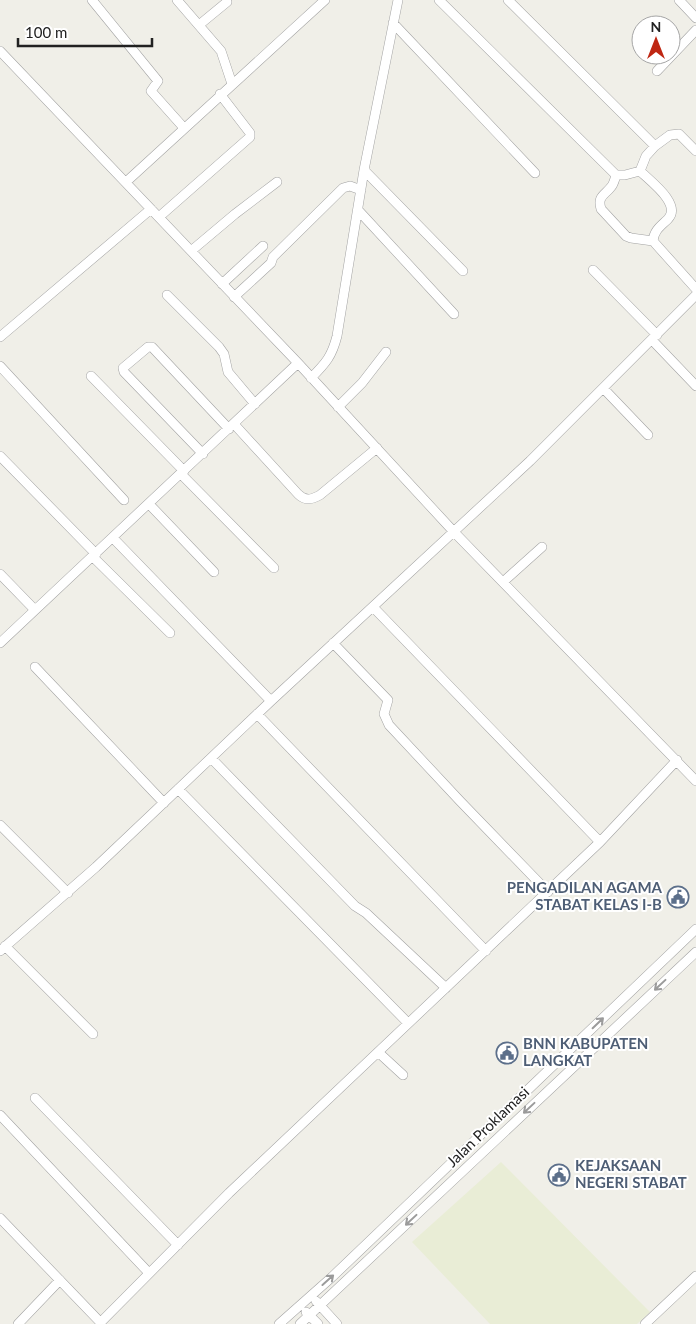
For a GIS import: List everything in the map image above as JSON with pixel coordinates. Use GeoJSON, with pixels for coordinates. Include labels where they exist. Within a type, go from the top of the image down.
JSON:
{"type":"FeatureCollection","features":[{"type":"Feature","properties":{"kind":"street"},"geometry":{"type":"LineString","coordinates":[[92,0],[158,81],[152,91],[184,128]]}},
{"type":"Feature","properties":{"kind":"street"},"geometry":{"type":"LineString","coordinates":[[176,0],[221,51],[232,84]]}},
{"type":"Feature","properties":{"kind":"street"},"geometry":{"type":"LineString","coordinates":[[126,182],[325,0]]}},
{"type":"Feature","properties":{"kind":"street"},"geometry":{"type":"LineString","coordinates":[[311,378],[326,363],[333,352],[337,336],[358,210],[356,189],[364,170],[398,0]]}},
{"type":"Feature","properties":{"kind":"street"},"geometry":{"type":"LineString","coordinates":[[439,0],[616,175],[640,171]]}},
{"type":"Feature","properties":{"kind":"street"},"geometry":{"type":"LineString","coordinates":[[508,0],[655,146]]}},
{"type":"Feature","properties":{"kind":"street"},"geometry":{"type":"LineString","coordinates":[[679,0],[696,18]]}},
{"type":"Feature","properties":{"kind":"street"},"geometry":{"type":"LineString","coordinates":[[198,25],[227,2]]}},
{"type":"Feature","properties":{"kind":"street"},"geometry":{"type":"LineString","coordinates":[[393,23],[535,173]]}},
{"type":"Feature","properties":{"kind":"street"},"geometry":{"type":"LineString","coordinates":[[656,71],[696,30]]}},
{"type":"Feature","properties":{"kind":"street"},"geometry":{"type":"LineString","coordinates":[[0,51],[298,363],[454,532],[696,781]]}},
{"type":"Feature","properties":{"kind":"street"},"geometry":{"type":"LineString","coordinates":[[159,217],[250,137],[250,133],[220,94]]}},
{"type":"Feature","properties":{"kind":"street"},"geometry":{"type":"LineString","coordinates":[[640,171],[646,156],[670,134],[674,133],[682,137],[696,151]]}},
{"type":"Feature","properties":{"kind":"street"},"geometry":{"type":"LineString","coordinates":[[364,170],[463,271]]}},
{"type":"Feature","properties":{"kind":"street"},"geometry":{"type":"LineString","coordinates":[[640,171],[668,198],[672,208],[672,213],[656,231],[653,241]]}},
{"type":"Feature","properties":{"kind":"street"},"geometry":{"type":"LineString","coordinates":[[616,175],[612,187],[600,198],[601,209],[626,236],[653,241],[696,289]]}},
{"type":"Feature","properties":{"kind":"street"},"geometry":{"type":"LineString","coordinates":[[191,251],[277,182]]}},
{"type":"Feature","properties":{"kind":"street"},"geometry":{"type":"LineString","coordinates":[[234,297],[271,263],[273,258],[343,188],[356,189]]}},
{"type":"Feature","properties":{"kind":"street"},"geometry":{"type":"LineString","coordinates":[[0,336],[151,209]]}},
{"type":"Feature","properties":{"kind":"street"},"geometry":{"type":"LineString","coordinates":[[358,210],[454,314]]}},
{"type":"Feature","properties":{"kind":"street"},"geometry":{"type":"LineString","coordinates":[[222,284],[263,246]]}},
{"type":"Feature","properties":{"kind":"street"},"geometry":{"type":"LineString","coordinates":[[593,270],[696,386]]}},
{"type":"Feature","properties":{"kind":"street"},"geometry":{"type":"LineString","coordinates":[[167,295],[219,347],[224,354],[228,372],[255,404]]}},
{"type":"Feature","properties":{"kind":"street"},"geometry":{"type":"LineString","coordinates":[[93,1034],[3,948],[68,893],[212,759],[257,714],[530,461],[696,295]]}},
{"type":"Feature","properties":{"kind":"street"},"geometry":{"type":"LineString","coordinates":[[202,454],[124,372],[123,368],[148,347],[152,347],[302,498],[308,500],[320,495],[377,448]]}},
{"type":"Feature","properties":{"kind":"street"},"geometry":{"type":"LineString","coordinates":[[338,407],[362,383],[386,352]]}},
{"type":"Feature","properties":{"kind":"street"},"geometry":{"type":"LineString","coordinates":[[0,643],[35,610],[118,542],[185,476],[202,454],[298,363]]}},
{"type":"Feature","properties":{"kind":"street"},"geometry":{"type":"LineString","coordinates":[[0,366],[124,500]]}},
{"type":"Feature","properties":{"kind":"street"},"geometry":{"type":"LineString","coordinates":[[90,376],[274,568]]}},
{"type":"Feature","properties":{"kind":"street"},"geometry":{"type":"LineString","coordinates":[[603,388],[648,435]]}},
{"type":"Feature","properties":{"kind":"street"},"geometry":{"type":"LineString","coordinates":[[0,456],[97,560],[170,633]]}},
{"type":"Feature","properties":{"kind":"street"},"geometry":{"type":"LineString","coordinates":[[153,508],[214,572]]}},
{"type":"Feature","properties":{"kind":"street"},"geometry":{"type":"LineString","coordinates":[[118,542],[271,701]]}},
{"type":"Feature","properties":{"kind":"street"},"geometry":{"type":"LineString","coordinates":[[503,582],[542,547]]}},
{"type":"Feature","properties":{"kind":"street"},"geometry":{"type":"LineString","coordinates":[[0,574],[35,610]]}},
{"type":"Feature","properties":{"kind":"street"},"geometry":{"type":"LineString","coordinates":[[373,606],[600,842]]}},
{"type":"Feature","properties":{"kind":"street"},"geometry":{"type":"LineString","coordinates":[[333,644],[388,700],[384,714],[389,725],[548,892]]}},
{"type":"Feature","properties":{"kind":"street"},"geometry":{"type":"LineString","coordinates":[[36,668],[164,803]]}},
{"type":"Feature","properties":{"kind":"street"},"geometry":{"type":"LineString","coordinates":[[257,714],[486,950]]}},
{"type":"Feature","properties":{"kind":"street"},"geometry":{"type":"LineString","coordinates":[[212,759],[355,906],[366,913],[446,988]]}},
{"type":"Feature","properties":{"kind":"street"},"geometry":{"type":"LineString","coordinates":[[0,1218],[101,1323],[229,1193],[600,842],[677,760]]}},
{"type":"Feature","properties":{"kind":"street"},"geometry":{"type":"LineString","coordinates":[[178,789],[408,1023]]}},
{"type":"Feature","properties":{"kind":"street"},"geometry":{"type":"LineString","coordinates":[[0,825],[68,893]]}},
{"type":"Feature","properties":{"kind":"street","name":"Jalan Proklamasi"},"geometry":{"type":"LineString","coordinates":[[279,1324],[696,929]]}},
{"type":"Feature","properties":{"kind":"street","name":"Jalan Proklamasi"},"geometry":{"type":"LineString","coordinates":[[300,1324],[696,952]]}},
{"type":"Feature","properties":{"kind":"street"},"geometry":{"type":"LineString","coordinates":[[378,1052],[403,1075]]}},
{"type":"Feature","properties":{"kind":"street"},"geometry":{"type":"LineString","coordinates":[[538,1080],[549,1089]]}},
{"type":"Feature","properties":{"kind":"street"},"geometry":{"type":"LineString","coordinates":[[35,1098],[178,1245]]}},
{"type":"Feature","properties":{"kind":"street"},"geometry":{"type":"LineString","coordinates":[[0,1115],[149,1273]]}},
{"type":"Feature","properties":{"kind":"street"},"geometry":{"type":"LineString","coordinates":[[644,1324],[696,1276]]}},
{"type":"Feature","properties":{"kind":"street"},"geometry":{"type":"LineString","coordinates":[[18,1324],[60,1280]]}},
{"type":"Feature","properties":{"kind":"street"},"geometry":{"type":"LineString","coordinates":[[310,1296],[337,1324]]}},
{"type":"Feature","properties":{"kind":"street"},"geometry":{"type":"LineString","coordinates":[[299,1306],[318,1324]]}},
{"type":"Feature","properties":{"kind":"green space"},"geometry":{"type":"Polygon","coordinates":[[[501,1162],[650,1312],[637,1324],[490,1324],[412,1242],[501,1162]]]}},
{"type":"Feature","properties":{"kind":"place","name":"PENGADILAN AGAMA STABAT KELAS I-B"},"geometry":{"type":"Point","coordinates":[678,897]}},
{"type":"Feature","properties":{"kind":"place","name":"BNN KABUPATEN LANGKAT"},"geometry":{"type":"Point","coordinates":[507,1053]}},
{"type":"Feature","properties":{"kind":"place","name":"KEJAKSAAN NEGERI STABAT"},"geometry":{"type":"Point","coordinates":[559,1175]}}]}
